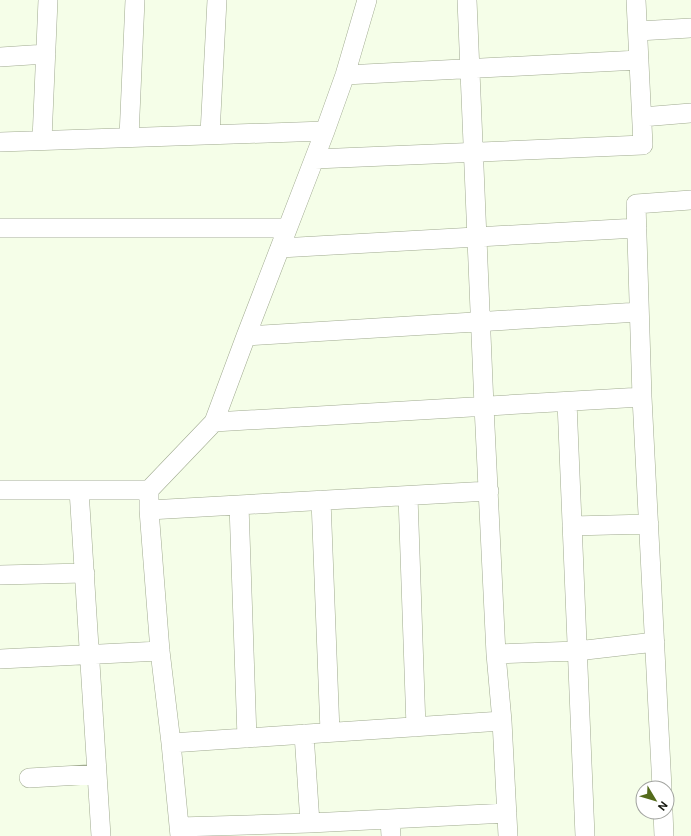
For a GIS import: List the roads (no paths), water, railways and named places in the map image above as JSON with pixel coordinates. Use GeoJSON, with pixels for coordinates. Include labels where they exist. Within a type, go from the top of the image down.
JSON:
{"type":"FeatureCollection","features":[{"type":"Feature","properties":{"kind":"street"},"geometry":{"type":"LineString","coordinates":[[42,140],[48,0]]}},
{"type":"Feature","properties":{"kind":"street"},"geometry":{"type":"LineString","coordinates":[[129,137],[135,0]]}},
{"type":"Feature","properties":{"kind":"street"},"geometry":{"type":"LineString","coordinates":[[210,134],[217,0]]}},
{"type":"Feature","properties":{"kind":"street"},"geometry":{"type":"LineString","coordinates":[[367,0],[345,75],[315,159],[287,228],[214,422],[149,490],[149,510],[160,651],[171,742],[179,832],[310,823],[390,827],[507,813]]}},
{"type":"Feature","properties":{"kind":"street"},"geometry":{"type":"LineString","coordinates":[[467,0],[488,491],[496,654],[502,721],[508,836]]}},
{"type":"Feature","properties":{"kind":"street"},"geometry":{"type":"LineString","coordinates":[[315,159],[644,145],[636,0]]}},
{"type":"Feature","properties":{"kind":"street"},"geometry":{"type":"LineString","coordinates":[[638,31],[691,28]]}},
{"type":"Feature","properties":{"kind":"street"},"geometry":{"type":"LineString","coordinates":[[0,57],[46,54]]}},
{"type":"Feature","properties":{"kind":"street"},"geometry":{"type":"LineString","coordinates":[[345,75],[639,60]]}},
{"type":"Feature","properties":{"kind":"street"},"geometry":{"type":"LineString","coordinates":[[642,117],[691,113]]}},
{"type":"Feature","properties":{"kind":"street"},"geometry":{"type":"LineString","coordinates":[[0,142],[325,131]]}},
{"type":"Feature","properties":{"kind":"street"},"geometry":{"type":"LineString","coordinates":[[662,780],[642,397],[636,204],[691,200]]}},
{"type":"Feature","properties":{"kind":"street"},"geometry":{"type":"LineString","coordinates":[[0,228],[287,228]]}},
{"type":"Feature","properties":{"kind":"street"},"geometry":{"type":"LineString","coordinates":[[280,248],[637,228]]}},
{"type":"Feature","properties":{"kind":"street"},"geometry":{"type":"LineString","coordinates":[[246,336],[639,312]]}},
{"type":"Feature","properties":{"kind":"street"},"geometry":{"type":"LineString","coordinates":[[214,422],[642,397]]}},
{"type":"Feature","properties":{"kind":"street"},"geometry":{"type":"LineString","coordinates":[[567,402],[585,836]]}},
{"type":"Feature","properties":{"kind":"street"},"geometry":{"type":"LineString","coordinates":[[0,490],[149,490]]}},
{"type":"Feature","properties":{"kind":"street"},"geometry":{"type":"LineString","coordinates":[[79,490],[101,836]]}},
{"type":"Feature","properties":{"kind":"street"},"geometry":{"type":"LineString","coordinates":[[149,510],[488,491]]}},
{"type":"Feature","properties":{"kind":"street"},"geometry":{"type":"LineString","coordinates":[[408,496],[416,727]]}},
{"type":"Feature","properties":{"kind":"street"},"geometry":{"type":"LineString","coordinates":[[321,500],[330,732]]}},
{"type":"Feature","properties":{"kind":"street"},"geometry":{"type":"LineString","coordinates":[[239,505],[247,738]]}},
{"type":"Feature","properties":{"kind":"street"},"geometry":{"type":"LineString","coordinates":[[572,526],[649,524]]}},
{"type":"Feature","properties":{"kind":"street"},"geometry":{"type":"LineString","coordinates":[[0,575],[85,573]]}},
{"type":"Feature","properties":{"kind":"street"},"geometry":{"type":"LineString","coordinates":[[496,654],[577,651],[655,642]]}},
{"type":"Feature","properties":{"kind":"street"},"geometry":{"type":"LineString","coordinates":[[0,659],[160,651]]}},
{"type":"Feature","properties":{"kind":"street"},"geometry":{"type":"LineString","coordinates":[[171,742],[502,721]]}},
{"type":"Feature","properties":{"kind":"street"},"geometry":{"type":"LineString","coordinates":[[304,734],[310,823]]}},
{"type":"Feature","properties":{"kind":"street"},"geometry":{"type":"LineString","coordinates":[[29,778],[98,774]]}},
{"type":"Feature","properties":{"kind":"street"},"geometry":{"type":"LineString","coordinates":[[663,820],[664,836]]}}]}
